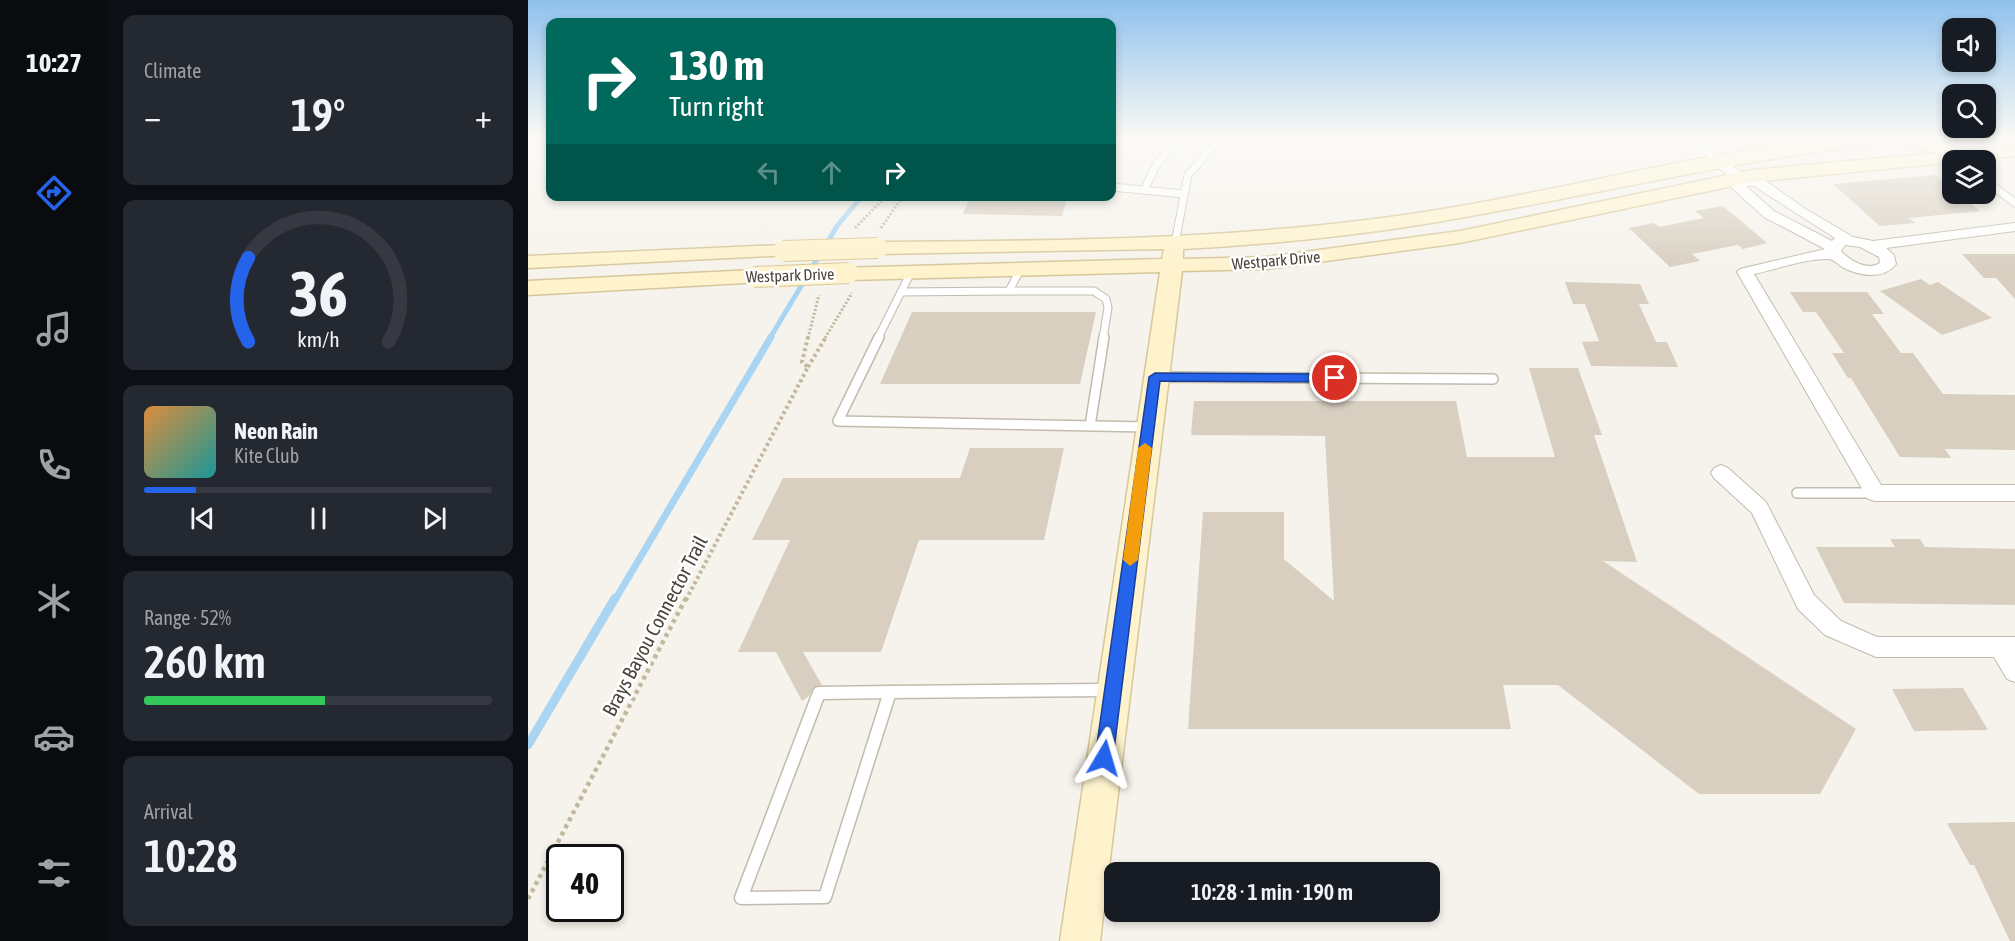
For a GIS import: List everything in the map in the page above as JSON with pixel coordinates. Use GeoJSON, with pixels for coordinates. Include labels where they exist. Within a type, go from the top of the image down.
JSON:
{"type":"FeatureCollection","features":[{"type":"Feature","properties":{"kind":"main road","name":"Westpark Drive"},"geometry":{"type":"LineString","coordinates":[[528,288],[856,273],[1020,270],[1173,255],[1388,224],[1470,211],[1614,182]]}},
{"type":"Feature","properties":{"kind":"main road","name":"Westpark Drive"},"geometry":{"type":"LineString","coordinates":[[528,262],[878,248],[1173,255],[1267,262],[1401,246],[1727,182]]}},
{"type":"Feature","properties":{"kind":"main road"},"geometry":{"type":"LineString","coordinates":[[1557,194],[1577,213]]}},
{"type":"Feature","properties":{"kind":"main road"},"geometry":{"type":"LineString","coordinates":[[1388,224],[1401,246]]}},
{"type":"Feature","properties":{"kind":"main road"},"geometry":{"type":"LineString","coordinates":[[1080,941],[1173,255]]}},
{"type":"Feature","properties":{"kind":"street"},"geometry":{"type":"LineString","coordinates":[[1740,182],[1738,186],[1769,214],[1834,250],[1842,261],[1860,269],[1884,268],[1888,260],[1874,246]]}},
{"type":"Feature","properties":{"kind":"street"},"geometry":{"type":"LineString","coordinates":[[1758,182],[1799,211],[1848,240],[1874,246],[1902,240],[2015,228]]}},
{"type":"Feature","properties":{"kind":"street"},"geometry":{"type":"LineString","coordinates":[[1848,240],[1834,250],[1745,272],[1875,493],[2015,493]]}},
{"type":"Feature","properties":{"kind":"street"},"geometry":{"type":"LineString","coordinates":[[1721,473],[1759,508],[1806,602],[1833,628],[1876,647],[2008,647],[2015,671]]}},
{"type":"Feature","properties":{"kind":"lane"},"geometry":{"type":"LineString","coordinates":[[1144,190],[1148,182]]}},
{"type":"Feature","properties":{"kind":"lane"},"geometry":{"type":"LineString","coordinates":[[1173,255],[1187,182]]}},
{"type":"Feature","properties":{"kind":"lane"},"geometry":{"type":"LineString","coordinates":[[1116,187],[1184,194]]}},
{"type":"Feature","properties":{"kind":"lane"},"geometry":{"type":"LineString","coordinates":[[1996,189],[2015,203]]}},
{"type":"Feature","properties":{"kind":"lane"},"geometry":{"type":"LineString","coordinates":[[1009,291],[1020,270]]}},
{"type":"Feature","properties":{"kind":"lane"},"geometry":{"type":"LineString","coordinates":[[911,272],[838,421],[1148,427]]}},
{"type":"Feature","properties":{"kind":"lane"},"geometry":{"type":"LineString","coordinates":[[901,292],[1094,291],[1106,298],[1108,308],[1090,426]]}},
{"type":"Feature","properties":{"kind":"lane"},"geometry":{"type":"LineString","coordinates":[[1155,377],[1493,379]]}},
{"type":"Feature","properties":{"kind":"lane"},"geometry":{"type":"LineString","coordinates":[[1797,493],[1875,493]]}},
{"type":"Feature","properties":{"kind":"lane"},"geometry":{"type":"LineString","coordinates":[[890,692],[825,897],[741,898],[819,693],[890,692],[1113,690]]}},
{"type":"Feature","properties":{"kind":"path"},"geometry":{"type":"LineString","coordinates":[[849,235],[881,201]]}},
{"type":"Feature","properties":{"kind":"path"},"geometry":{"type":"LineString","coordinates":[[878,248],[879,231],[900,201]]}},
{"type":"Feature","properties":{"kind":"path","name":"Brays Bayou Connector Trail"},"geometry":{"type":"LineString","coordinates":[[528,899],[856,273]]}},
{"type":"Feature","properties":{"kind":"path","name":"Brays Bayou Connector Trail"},"geometry":{"type":"LineString","coordinates":[[808,367],[802,362],[821,286]]}},
{"type":"Feature","properties":{"kind":"building"},"geometry":{"type":"Polygon","coordinates":[[[1942,182],[1942,204],[1971,204],[1980,211],[1909,218],[1915,223],[1880,226],[1833,184],[1942,182]]]}},
{"type":"Feature","properties":{"kind":"building"},"geometry":{"type":"Polygon","coordinates":[[[969,201],[1066,201],[1062,216],[963,214],[969,201]]]}},
{"type":"Feature","properties":{"kind":"building"},"geometry":{"type":"Polygon","coordinates":[[[1723,206],[1767,243],[1743,249],[1738,245],[1692,254],[1700,261],[1670,267],[1629,228],[1654,223],[1659,227],[1704,218],[1695,211],[1723,206]]]}},
{"type":"Feature","properties":{"kind":"building"},"geometry":{"type":"Polygon","coordinates":[[[1962,254],[2015,254],[2015,299],[1996,278],[1984,278],[1962,254]]]}},
{"type":"Feature","properties":{"kind":"building"},"geometry":{"type":"Polygon","coordinates":[[[1921,279],[1930,285],[1938,282],[1992,318],[1942,335],[1880,291],[1921,279]]]}},
{"type":"Feature","properties":{"kind":"building"},"geometry":{"type":"Polygon","coordinates":[[[1565,282],[1640,284],[1649,304],[1639,304],[1656,342],[1667,342],[1678,367],[1591,366],[1582,342],[1599,341],[1585,304],[1573,304],[1565,282]]]}},
{"type":"Feature","properties":{"kind":"building"},"geometry":{"type":"Polygon","coordinates":[[[1790,292],[1867,292],[1884,314],[1872,314],[1901,353],[1913,353],[1943,394],[2015,395],[2015,450],[1945,449],[1951,458],[1900,457],[1851,378],[1848,378],[1832,353],[1844,353],[1816,312],[1803,312],[1790,292]]]}},
{"type":"Feature","properties":{"kind":"building"},"geometry":{"type":"Polygon","coordinates":[[[912,312],[1096,312],[1080,384],[880,384],[912,312]]]}},
{"type":"Feature","properties":{"kind":"building"},"geometry":{"type":"Polygon","coordinates":[[[1529,368],[1578,368],[1602,435],[1594,435],[1637,562],[1603,561],[1856,729],[1820,794],[1699,794],[1558,685],[1503,685],[1511,729],[1188,729],[1203,512],[1284,512],[1284,559],[1334,601],[1325,436],[1191,435],[1194,401],[1456,401],[1467,457],[1555,457],[1529,368]]]}},
{"type":"Feature","properties":{"kind":"building"},"geometry":{"type":"Polygon","coordinates":[[[970,448],[1064,448],[1044,540],[919,540],[881,652],[803,652],[822,685],[814,687],[809,696],[802,701],[776,652],[738,652],[790,540],[752,540],[783,478],[960,478],[970,448]]]}},
{"type":"Feature","properties":{"kind":"building"},"geometry":{"type":"Polygon","coordinates":[[[1890,539],[1920,539],[1925,547],[2015,549],[2015,605],[1844,603],[1816,547],[1895,547],[1890,539]]]}},
{"type":"Feature","properties":{"kind":"building"},"geometry":{"type":"Polygon","coordinates":[[[1963,688],[1988,730],[1914,731],[1892,689],[1963,688]]]}},
{"type":"Feature","properties":{"kind":"building"},"geometry":{"type":"Polygon","coordinates":[[[2015,822],[2015,941],[2010,941],[1974,865],[1970,865],[1947,823],[2015,822]]]}},
{"type":"Feature","properties":{"kind":"waterway"},"geometry":{"type":"LineString","coordinates":[[770,338],[837,226],[858,201]]}},
{"type":"Feature","properties":{"kind":"waterway"},"geometry":{"type":"LineString","coordinates":[[615,600],[771,337]]}},
{"type":"Feature","properties":{"kind":"waterway"},"geometry":{"type":"LineString","coordinates":[[528,745],[615,598]]}},
{"type":"Feature","properties":{"kind":"slow traffic"},"geometry":{"type":"LineString","coordinates":[[1130,560],[1145,448]]}},
{"type":"Feature","properties":{"kind":"route"},"geometry":{"type":"LineString","coordinates":[[1104,758],[1155,377],[1335,378]]}}]}
